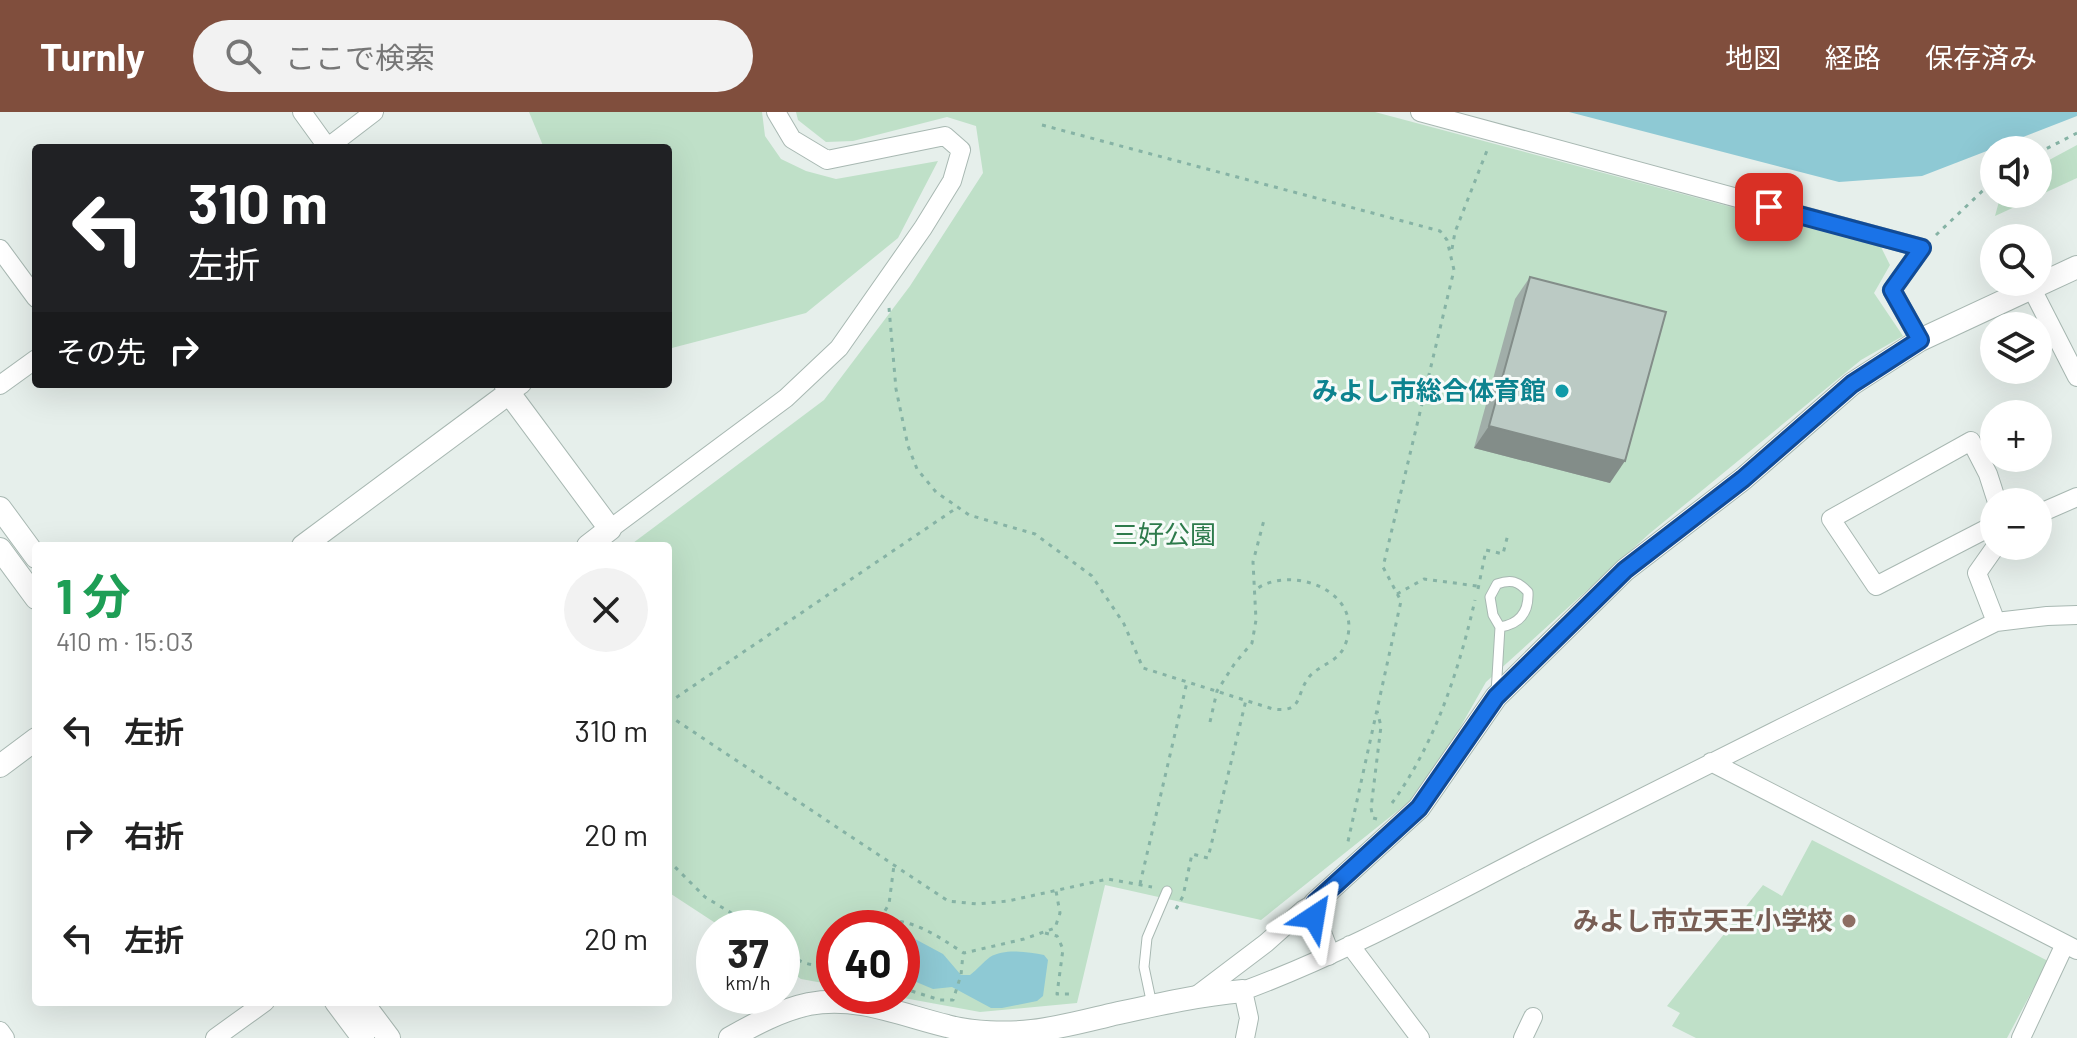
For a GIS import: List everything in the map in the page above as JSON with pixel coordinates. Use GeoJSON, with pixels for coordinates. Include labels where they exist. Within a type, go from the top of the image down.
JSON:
{"type":"FeatureCollection","features":[{"type":"Feature","properties":{"kind":"street"},"geometry":{"type":"LineString","coordinates":[[302,112],[325,144]]}},
{"type":"Feature","properties":{"kind":"street"},"geometry":{"type":"LineString","coordinates":[[333,144],[374,112]]}},
{"type":"Feature","properties":{"kind":"street"},"geometry":{"type":"LineString","coordinates":[[593,542],[786,398],[839,348],[952,181],[961,150],[945,136],[827,160],[792,139],[776,112]]}},
{"type":"Feature","properties":{"kind":"street"},"geometry":{"type":"LineString","coordinates":[[1420,112],[1922,248],[1892,290],[1920,340]]}},
{"type":"Feature","properties":{"kind":"street"},"geometry":{"type":"LineString","coordinates":[[0,249],[32,293]]}},
{"type":"Feature","properties":{"kind":"street"},"geometry":{"type":"LineString","coordinates":[[2052,279],[2077,267]]}},
{"type":"Feature","properties":{"kind":"street"},"geometry":{"type":"LineString","coordinates":[[1196,996],[1340,882],[1419,808],[1496,697],[1625,570],[1743,479],[1852,384],[1920,340],[2017,296]]}},
{"type":"Feature","properties":{"kind":"street"},"geometry":{"type":"LineString","coordinates":[[2036,296],[2077,377]]}},
{"type":"Feature","properties":{"kind":"street"},"geometry":{"type":"LineString","coordinates":[[0,385],[32,362]]}},
{"type":"Feature","properties":{"kind":"street"},"geometry":{"type":"LineString","coordinates":[[308,542],[510,388]]}},
{"type":"Feature","properties":{"kind":"street"},"geometry":{"type":"LineString","coordinates":[[512,388],[610,529]]}},
{"type":"Feature","properties":{"kind":"street"},"geometry":{"type":"LineString","coordinates":[[1980,532],[1876,586],[1831,519],[1971,441],[1992,488]]}},
{"type":"Feature","properties":{"kind":"street"},"geometry":{"type":"LineString","coordinates":[[2052,508],[2077,497]]}},
{"type":"Feature","properties":{"kind":"street"},"geometry":{"type":"LineString","coordinates":[[0,508],[32,552]]}},
{"type":"Feature","properties":{"kind":"street"},"geometry":{"type":"LineString","coordinates":[[0,549],[32,593]]}},
{"type":"Feature","properties":{"kind":"street"},"geometry":{"type":"LineString","coordinates":[[1986,560],[1977,573],[1996,622]]}},
{"type":"Feature","properties":{"kind":"street"},"geometry":{"type":"LineString","coordinates":[[730,1038],[789,1010],[824,1003],[882,1007],[948,1027],[1031,1032],[1196,996],[1243,991],[1350,945],[1996,622],[2077,615]]}},
{"type":"Feature","properties":{"kind":"street"},"geometry":{"type":"LineString","coordinates":[[0,766],[32,742]]}},
{"type":"Feature","properties":{"kind":"street"},"geometry":{"type":"LineString","coordinates":[[1711,762],[2071,947],[2021,1038]]}},
{"type":"Feature","properties":{"kind":"street"},"geometry":{"type":"LineString","coordinates":[[1315,903],[1314,917],[1328,954]]}},
{"type":"Feature","properties":{"kind":"street"},"geometry":{"type":"LineString","coordinates":[[1350,945],[1420,1038]]}},
{"type":"Feature","properties":{"kind":"street"},"geometry":{"type":"LineString","coordinates":[[1243,991],[1249,1018],[1245,1038]]}},
{"type":"Feature","properties":{"kind":"street"},"geometry":{"type":"LineString","coordinates":[[215,1038],[259,1006]]}},
{"type":"Feature","properties":{"kind":"street"},"geometry":{"type":"LineString","coordinates":[[339,1006],[363,1038]]}},
{"type":"Feature","properties":{"kind":"street"},"geometry":{"type":"LineString","coordinates":[[365,1006],[389,1038]]}},
{"type":"Feature","properties":{"kind":"street"},"geometry":{"type":"LineString","coordinates":[[1523,1038],[1533,1017]]}},
{"type":"Feature","properties":{"kind":"street"},"geometry":{"type":"LineString","coordinates":[[0,1031],[5,1038]]}},
{"type":"Feature","properties":{"kind":"lane"},"geometry":{"type":"LineString","coordinates":[[1496,697],[1500,627],[1493,615],[1490,597],[1497,584],[1509,580],[1520,583],[1528,592],[1529,605],[1523,616],[1500,627]]}},
{"type":"Feature","properties":{"kind":"lane"},"geometry":{"type":"LineString","coordinates":[[1152,1005],[1144,967],[1147,938],[1167,891]]}},
{"type":"Feature","properties":{"kind":"path"},"geometry":{"type":"LineString","coordinates":[[1042,125],[1440,231],[1447,240],[1454,270],[1383,567],[1401,601],[1340,882]]}},
{"type":"Feature","properties":{"kind":"path"},"geometry":{"type":"LineString","coordinates":[[1452,253],[1455,232],[1494,132]]}},
{"type":"Feature","properties":{"kind":"path"},"geometry":{"type":"LineString","coordinates":[[2052,146],[2077,133]]}},
{"type":"Feature","properties":{"kind":"path"},"geometry":{"type":"LineString","coordinates":[[1922,248],[1980,193]]}},
{"type":"Feature","properties":{"kind":"path"},"geometry":{"type":"LineString","coordinates":[[887,280],[896,389],[908,446],[917,469],[936,492],[969,515],[1035,534],[1092,576],[1124,624],[1143,668],[1286,711],[1297,705],[1308,679],[1339,656],[1346,644],[1351,625],[1348,612],[1331,591],[1281,578],[1265,582],[1255,590]]}},
{"type":"Feature","properties":{"kind":"path"},"geometry":{"type":"LineString","coordinates":[[672,700],[958,507]]}},
{"type":"Feature","properties":{"kind":"path"},"geometry":{"type":"LineString","coordinates":[[1210,722],[1217,691],[1252,643],[1256,620],[1253,562],[1264,520]]}},
{"type":"Feature","properties":{"kind":"path"},"geometry":{"type":"LineString","coordinates":[[1389,808],[1405,786],[1439,717],[1461,658],[1486,550],[1503,554],[1508,534]]}},
{"type":"Feature","properties":{"kind":"path"},"geometry":{"type":"LineString","coordinates":[[1397,594],[1424,579],[1478,586]]}},
{"type":"Feature","properties":{"kind":"path"},"geometry":{"type":"LineString","coordinates":[[1140,884],[1187,682]]}},
{"type":"Feature","properties":{"kind":"path"},"geometry":{"type":"LineString","coordinates":[[1172,913],[1183,896],[1192,854],[1208,858],[1246,700]]}},
{"type":"Feature","properties":{"kind":"path"},"geometry":{"type":"LineString","coordinates":[[1376,707],[1381,726],[1371,808],[1373,818],[1381,819]]}},
{"type":"Feature","properties":{"kind":"path"},"geometry":{"type":"LineString","coordinates":[[672,718],[948,901],[977,904],[1008,901],[1108,879],[1183,896]]}},
{"type":"Feature","properties":{"kind":"path"},"geometry":{"type":"LineString","coordinates":[[672,864],[705,897],[726,910]]}},
{"type":"Feature","properties":{"kind":"path"},"geometry":{"type":"LineString","coordinates":[[886,910],[894,865]]}},
{"type":"Feature","properties":{"kind":"path"},"geometry":{"type":"LineString","coordinates":[[920,927],[964,953],[1045,933],[1055,928],[1060,913],[1056,891]]}},
{"type":"Feature","properties":{"kind":"path"},"geometry":{"type":"LineString","coordinates":[[1045,933],[1057,936],[1063,949],[1057,994],[1070,994]]}},
{"type":"Feature","properties":{"kind":"path"},"geometry":{"type":"LineString","coordinates":[[920,994],[940,1000],[953,1000],[964,953]]}},
{"type":"Feature","properties":{"kind":"green space"},"geometry":{"type":"Polygon","coordinates":[[[529,112],[762,112],[765,136],[781,159],[806,171],[836,179],[938,161],[898,238],[806,313],[672,348],[672,144],[542,144],[529,112]]]}},
{"type":"Feature","properties":{"kind":"green space","name":"三好公園"},"geometry":{"type":"Polygon","coordinates":[[[796,112],[1375,112],[1881,247],[1890,265],[1874,293],[1903,336],[1861,360],[1649,534],[1486,682],[1425,789],[1261,920],[1105,885],[1077,1003],[980,1012],[920,1001],[920,910],[816,910],[816,982],[800,978],[800,910],[696,910],[672,895],[672,542],[634,542],[824,400],[910,286],[983,173],[976,126],[947,117],[853,141],[826,142],[798,120],[796,112]]]}},
{"type":"Feature","properties":{"kind":"green space"},"geometry":{"type":"Polygon","coordinates":[[[2077,145],[2077,178],[2052,190],[2052,158],[2077,145]]]}},
{"type":"Feature","properties":{"kind":"green space"},"geometry":{"type":"Polygon","coordinates":[[[1997,208],[2012,208],[1995,216],[1997,208]]]}},
{"type":"Feature","properties":{"kind":"green space","name":"みよし市立天王小学校"},"geometry":{"type":"Polygon","coordinates":[[[1812,840],[2048,961],[2007,1038],[1696,1038],[1672,1026],[1680,1013],[1667,1006],[1763,885],[1782,896],[1812,840]]]}},
{"type":"Feature","properties":{"kind":"water"},"geometry":{"type":"Polygon","coordinates":[[[1569,112],[2077,112],[2077,116],[2025,136],[1980,136],[1980,154],[1922,176],[1839,182],[1569,112]]]}},
{"type":"Feature","properties":{"kind":"water"},"geometry":{"type":"Polygon","coordinates":[[[920,942],[943,954],[961,975],[970,975],[990,957],[1003,952],[1044,955],[1048,960],[1043,996],[1037,1001],[991,1008],[952,987],[933,989],[920,984],[920,942]]]}},
{"type":"Feature","properties":{"kind":"building","name":"みよし市総合体育館"},"geometry":{"type":"Polygon","coordinates":[[[1530,277],[1666,312],[1625,461],[1489,426],[1530,277]]]}},
{"type":"Feature","properties":{"kind":"place","name":"みよし市総合体育館"},"geometry":{"type":"Point","coordinates":[1562,391]}},
{"type":"Feature","properties":{"kind":"place","name":"みよし市立天王小学校"},"geometry":{"type":"Point","coordinates":[1849,921]}},
{"type":"Feature","properties":{"kind":"route"},"geometry":{"type":"LineString","coordinates":[[1314,917],[1315,903],[1419,808],[1496,697],[1625,570],[1743,479],[1852,384],[1920,340],[1892,290],[1922,248],[1769,207]]}}]}
